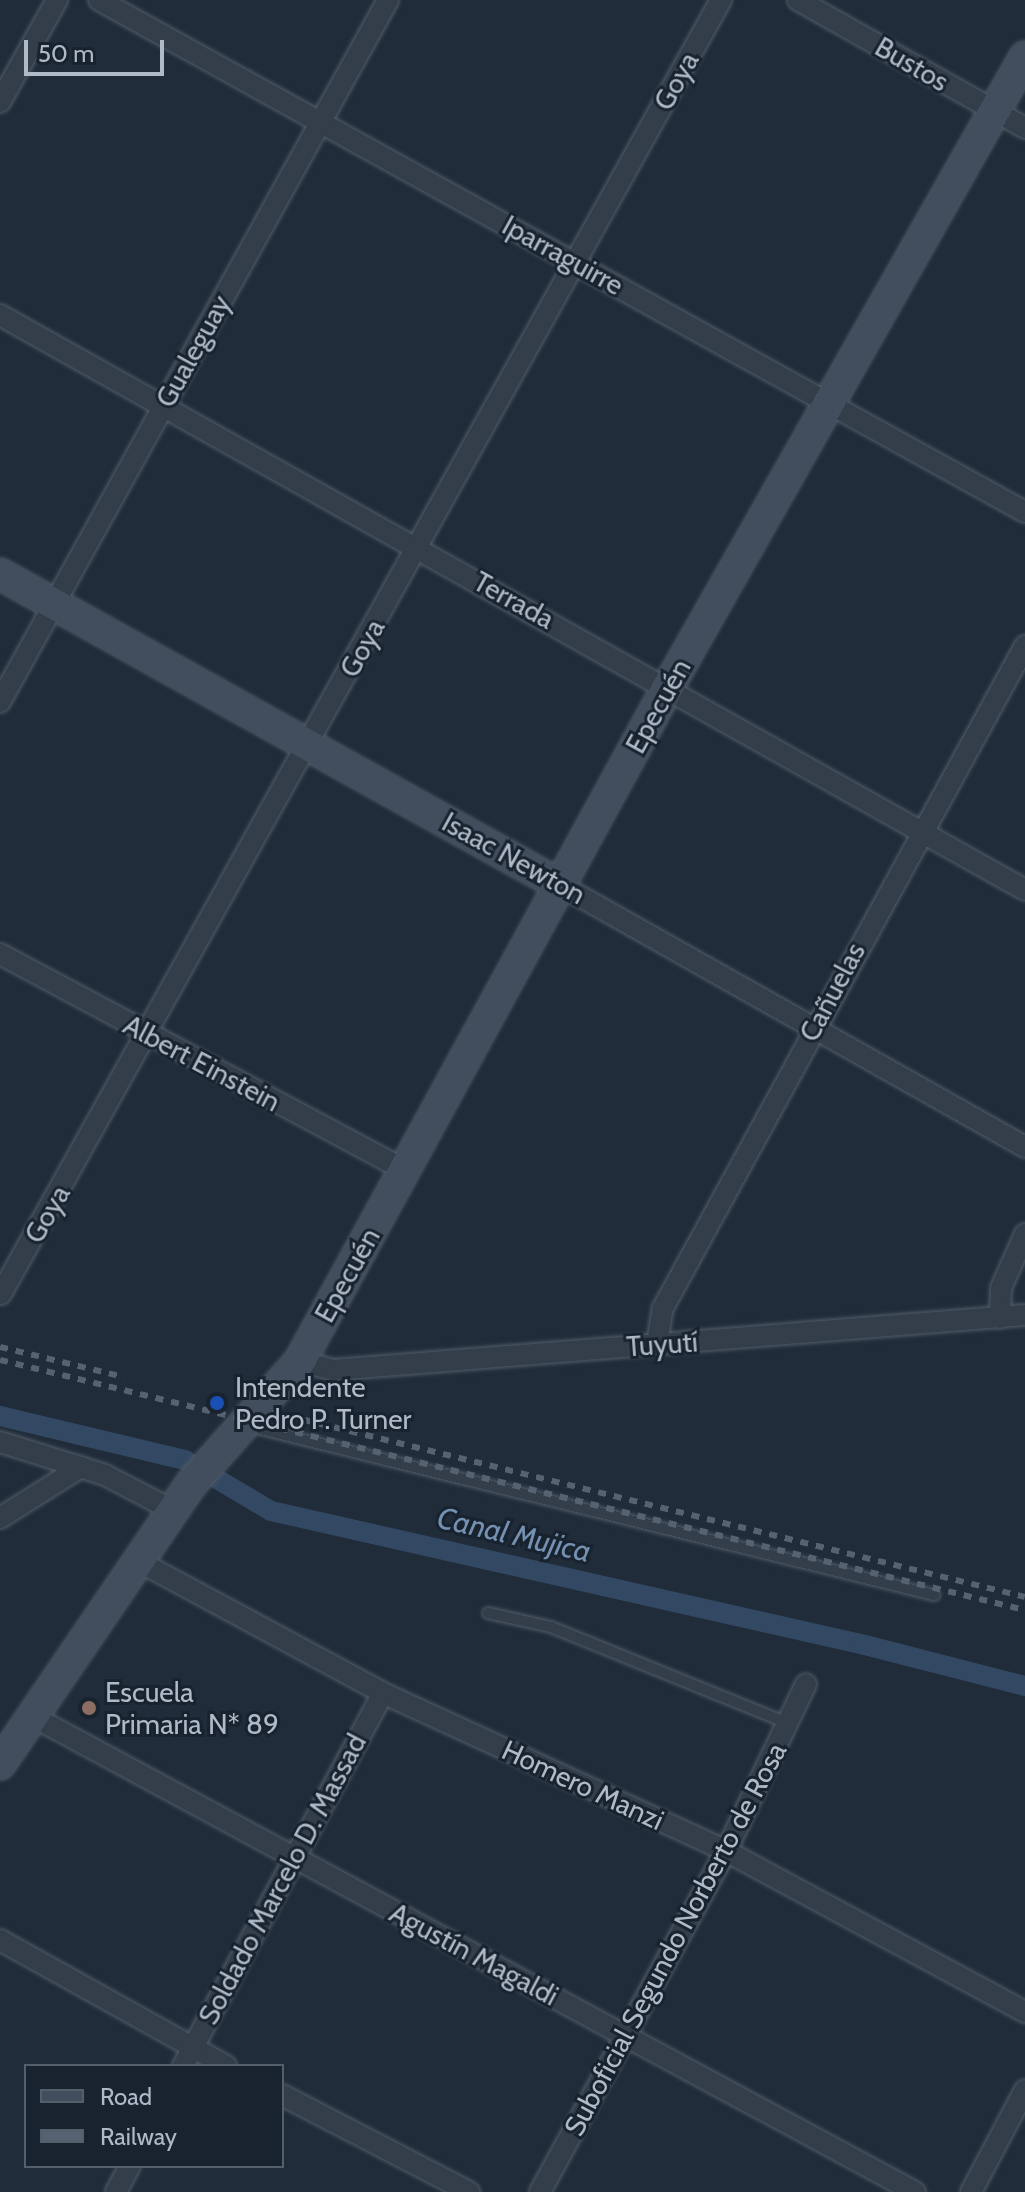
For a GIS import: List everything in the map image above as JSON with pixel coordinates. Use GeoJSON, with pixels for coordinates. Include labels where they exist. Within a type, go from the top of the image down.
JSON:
{"type":"FeatureCollection","features":[{"type":"Feature","properties":{"kind":"street"},"geometry":{"type":"LineString","coordinates":[[0,102],[57,0]]}},
{"type":"Feature","properties":{"kind":"street","name":"Iparraguirre"},"geometry":{"type":"LineString","coordinates":[[99,0],[321,119],[1025,512]]}},
{"type":"Feature","properties":{"kind":"street","name":"Gualeguay"},"geometry":{"type":"LineString","coordinates":[[0,702],[388,0]]}},
{"type":"Feature","properties":{"kind":"street","name":"Goya"},"geometry":{"type":"LineString","coordinates":[[1,1294],[148,1035],[721,0]]}},
{"type":"Feature","properties":{"kind":"street","name":"Bustos"},"geometry":{"type":"LineString","coordinates":[[798,0],[1025,128]]}},
{"type":"Feature","properties":{"kind":"street","name":"Epecuén"},"geometry":{"type":"LineString","coordinates":[[0,1764],[192,1483],[300,1361],[668,687],[1025,57]]}},
{"type":"Feature","properties":{"kind":"street","name":"Terrada"},"geometry":{"type":"LineString","coordinates":[[0,315],[1025,890]]}},
{"type":"Feature","properties":{"kind":"street","name":"Isaac Newton"},"geometry":{"type":"LineString","coordinates":[[0,574],[310,742],[1025,1147]]}},
{"type":"Feature","properties":{"kind":"street","name":"Cañuelas"},"geometry":{"type":"LineString","coordinates":[[657,1344],[663,1308],[920,830],[1025,646]]}},
{"type":"Feature","properties":{"kind":"street","name":"Albert Einstein"},"geometry":{"type":"LineString","coordinates":[[0,954],[405,1170]]}},
{"type":"Feature","properties":{"kind":"street"},"geometry":{"type":"LineString","coordinates":[[1000,1318],[1001,1288],[1025,1234]]}},
{"type":"Feature","properties":{"kind":"street","name":"Tuyutí"},"geometry":{"type":"LineString","coordinates":[[300,1361],[333,1370],[1025,1315]]}},
{"type":"Feature","properties":{"kind":"street"},"geometry":{"type":"LineString","coordinates":[[0,1442],[81,1467],[174,1511]]}},
{"type":"Feature","properties":{"kind":"street"},"geometry":{"type":"LineString","coordinates":[[0,1518],[81,1467]]}},
{"type":"Feature","properties":{"kind":"street","name":"Homero Manzi"},"geometry":{"type":"LineString","coordinates":[[140,1562],[383,1693],[726,1851],[1025,2012]]}},
{"type":"Feature","properties":{"kind":"street","name":"Suboficial Segundo Norberto de Rosa"},"geometry":{"type":"LineString","coordinates":[[540,2192],[726,1851],[806,1684]]}},
{"type":"Feature","properties":{"kind":"street","name":"Soldado Marcelo D. Massad"},"geometry":{"type":"LineString","coordinates":[[187,2057],[383,1693]]}},
{"type":"Feature","properties":{"kind":"street","name":"Agustín Magaldi"},"geometry":{"type":"LineString","coordinates":[[32,1716],[915,2192]]}},
{"type":"Feature","properties":{"kind":"street"},"geometry":{"type":"LineString","coordinates":[[0,1940],[187,2057],[217,2064]]}},
{"type":"Feature","properties":{"kind":"street"},"geometry":{"type":"LineString","coordinates":[[971,2192],[1025,2090]]}},
{"type":"Feature","properties":{"kind":"street"},"geometry":{"type":"LineString","coordinates":[[284,2096],[469,2192]]}},
{"type":"Feature","properties":{"kind":"street"},"geometry":{"type":"LineString","coordinates":[[116,2192],[129,2168]]}},
{"type":"Feature","properties":{"kind":"lane"},"geometry":{"type":"LineString","coordinates":[[243,1423],[934,1595]]}},
{"type":"Feature","properties":{"kind":"lane"},"geometry":{"type":"LineString","coordinates":[[488,1613],[551,1627],[788,1723]]}},
{"type":"Feature","properties":{"kind":"waterway","name":"Canal Mujica"},"geometry":{"type":"LineString","coordinates":[[0,1416],[185,1460],[271,1511],[865,1645],[1025,1686]]}},
{"type":"Feature","properties":{"kind":"railway"},"geometry":{"type":"LineString","coordinates":[[0,1347],[124,1377]]}},
{"type":"Feature","properties":{"kind":"railway"},"geometry":{"type":"LineString","coordinates":[[0,1360],[1025,1610]]}},
{"type":"Feature","properties":{"kind":"railway"},"geometry":{"type":"LineString","coordinates":[[272,1412],[1025,1597]]}},
{"type":"Feature","properties":{"kind":"place","name":"Intendente Pedro P. Turner"},"geometry":{"type":"Point","coordinates":[217,1403]}},
{"type":"Feature","properties":{"kind":"place","name":"Escuela Primaria N* 89"},"geometry":{"type":"Point","coordinates":[89,1708]}}]}
